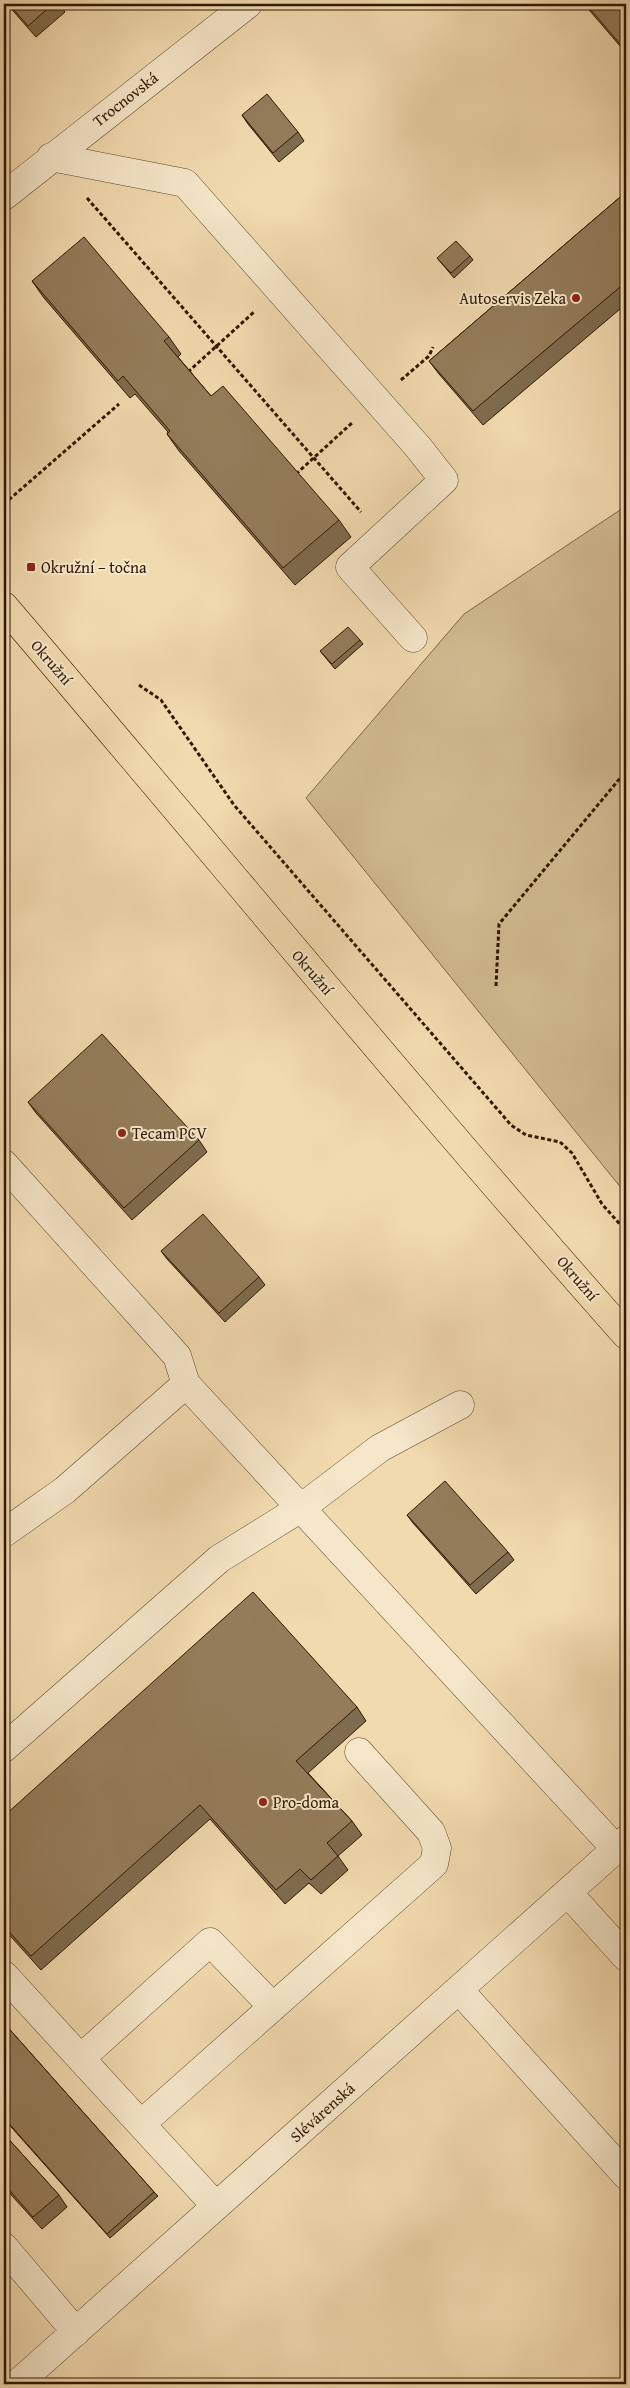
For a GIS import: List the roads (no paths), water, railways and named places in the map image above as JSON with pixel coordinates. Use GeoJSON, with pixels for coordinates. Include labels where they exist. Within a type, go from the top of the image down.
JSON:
{"type":"FeatureCollection","features":[{"type":"Feature","properties":{"kind":"main road","name":"Okružní"},"geometry":{"type":"LineString","coordinates":[[4,606],[235,881],[626,1335]]}},
{"type":"Feature","properties":{"kind":"street","name":"Trocnovská"},"geometry":{"type":"LineString","coordinates":[[4,196],[51,157],[248,4]]}},
{"type":"Feature","properties":{"kind":"street"},"geometry":{"type":"LineString","coordinates":[[51,157],[185,183],[418,447],[444,480],[350,567],[413,638]]}},
{"type":"Feature","properties":{"kind":"street"},"geometry":{"type":"LineString","coordinates":[[4,1164],[177,1356],[186,1384],[301,1508],[621,1844]]}},
{"type":"Feature","properties":{"kind":"street"},"geometry":{"type":"LineString","coordinates":[[4,1533],[65,1490],[186,1384]]}},
{"type":"Feature","properties":{"kind":"street"},"geometry":{"type":"LineString","coordinates":[[4,1748],[219,1559],[301,1508],[380,1448],[460,1405]]}},
{"type":"Feature","properties":{"kind":"street"},"geometry":{"type":"LineString","coordinates":[[140,2124],[434,1864],[438,1848],[432,1832],[359,1752]]}},
{"type":"Feature","properties":{"kind":"street","name":"Slévárenská"},"geometry":{"type":"LineString","coordinates":[[17,2384],[621,1844]]}},
{"type":"Feature","properties":{"kind":"street"},"geometry":{"type":"LineString","coordinates":[[568,1893],[626,1957]]}},
{"type":"Feature","properties":{"kind":"street"},"geometry":{"type":"LineString","coordinates":[[80,2058],[210,1942],[273,2006]]}},
{"type":"Feature","properties":{"kind":"street"},"geometry":{"type":"LineString","coordinates":[[4,1975],[216,2206]]}},
{"type":"Feature","properties":{"kind":"street"},"geometry":{"type":"LineString","coordinates":[[459,1990],[626,2176]]}},
{"type":"Feature","properties":{"kind":"street"},"geometry":{"type":"LineString","coordinates":[[4,2247],[76,2332]]}},
{"type":"Feature","properties":{"kind":"place","name":"Autoservis Zeka"},"geometry":{"type":"Point","coordinates":[576,298]}},
{"type":"Feature","properties":{"kind":"place","name":"Okružní – točna"},"geometry":{"type":"Point","coordinates":[31,567]}},
{"type":"Feature","properties":{"kind":"place","name":"Tecam PCV"},"geometry":{"type":"Point","coordinates":[122,1133]}},
{"type":"Feature","properties":{"kind":"place","name":"Pro-doma"},"geometry":{"type":"Point","coordinates":[263,1802]}}]}
